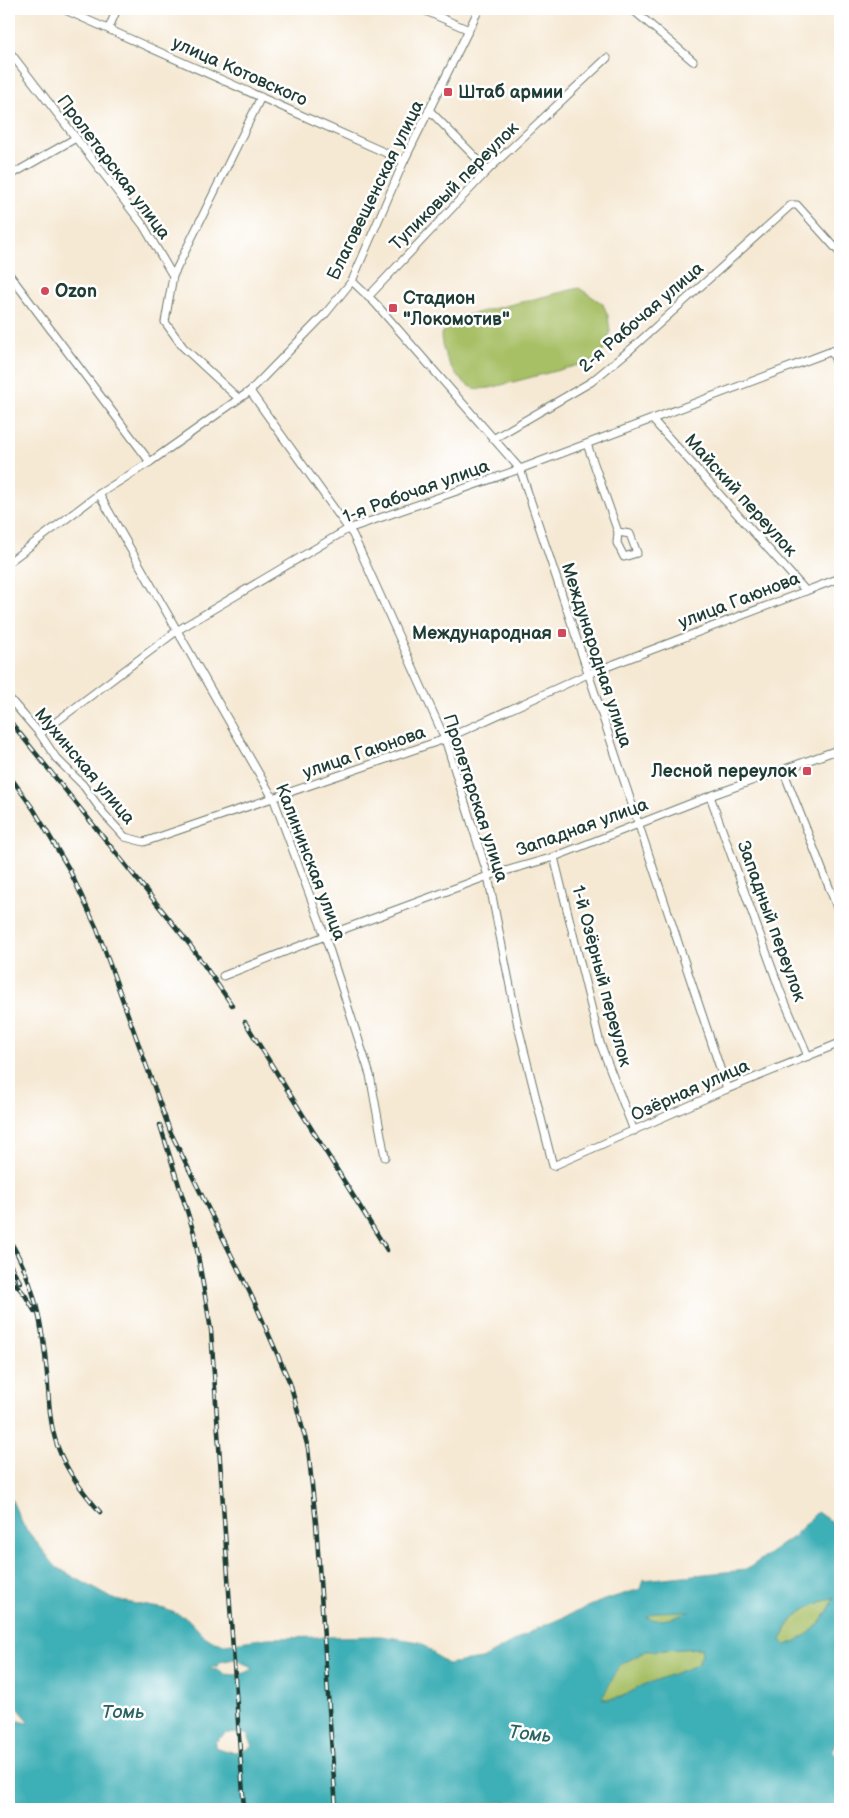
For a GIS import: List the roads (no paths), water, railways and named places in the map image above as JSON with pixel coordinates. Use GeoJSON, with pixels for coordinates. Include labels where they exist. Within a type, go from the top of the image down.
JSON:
{"type":"FeatureCollection","features":[{"type":"Feature","properties":{"kind":"street","name":"улица Котовского"},"geometry":{"type":"LineString","coordinates":[[63,9],[404,161]]}},
{"type":"Feature","properties":{"kind":"street"},"geometry":{"type":"LineString","coordinates":[[108,28],[118,9]]}},
{"type":"Feature","properties":{"kind":"street"},"geometry":{"type":"LineString","coordinates":[[421,9],[470,30]]}},
{"type":"Feature","properties":{"kind":"street","name":"Благовещенская улица"},"geometry":{"type":"LineString","coordinates":[[9,562],[99,494],[150,462],[238,398],[250,392],[326,313],[352,281],[404,161],[479,9]]}},
{"type":"Feature","properties":{"kind":"street"},"geometry":{"type":"LineString","coordinates":[[632,9],[693,61]]}},
{"type":"Feature","properties":{"kind":"street","name":"Пролетарская улица"},"geometry":{"type":"LineString","coordinates":[[9,51],[143,225],[173,276]]}},
{"type":"Feature","properties":{"kind":"street","name":"Тупиковый переулок"},"geometry":{"type":"LineString","coordinates":[[368,297],[488,170],[607,58]]}},
{"type":"Feature","properties":{"kind":"street"},"geometry":{"type":"LineString","coordinates":[[238,398],[183,347],[166,322],[173,276],[261,97]]}},
{"type":"Feature","properties":{"kind":"street"},"geometry":{"type":"LineString","coordinates":[[429,110],[488,170]]}},
{"type":"Feature","properties":{"kind":"street"},"geometry":{"type":"LineString","coordinates":[[9,176],[76,138]]}},
{"type":"Feature","properties":{"kind":"street","name":"2-я Рабочая улица"},"geometry":{"type":"LineString","coordinates":[[493,439],[591,382],[631,349],[791,205],[796,205],[840,253]]}},
{"type":"Feature","properties":{"kind":"street"},"geometry":{"type":"LineString","coordinates":[[9,274],[150,462]]}},
{"type":"Feature","properties":{"kind":"street","name":"Международная улица"},"geometry":{"type":"LineString","coordinates":[[352,281],[520,470],[727,1089]]}},
{"type":"Feature","properties":{"kind":"street","name":"1-я Рабочая улица"},"geometry":{"type":"LineString","coordinates":[[40,734],[178,630],[348,529],[520,470],[840,348]]}},
{"type":"Feature","properties":{"kind":"street"},"geometry":{"type":"LineString","coordinates":[[832,351],[840,373]]}},
{"type":"Feature","properties":{"kind":"street","name":"Пролетарская улица"},"geometry":{"type":"LineString","coordinates":[[250,392],[348,529],[444,739],[488,876],[518,1026],[553,1166]]}},
{"type":"Feature","properties":{"kind":"street","name":"Майский переулок"},"geometry":{"type":"LineString","coordinates":[[652,419],[806,591]]}},
{"type":"Feature","properties":{"kind":"street"},"geometry":{"type":"LineString","coordinates":[[587,444],[618,532]]}},
{"type":"Feature","properties":{"kind":"street","name":"Калининская улица"},"geometry":{"type":"LineString","coordinates":[[99,494],[274,800],[325,936],[370,1075],[385,1157]]}},
{"type":"Feature","properties":{"kind":"street","name":"улица Гаюнова"},"geometry":{"type":"LineString","coordinates":[[144,842],[274,800],[444,739],[588,674],[840,578]]}},
{"type":"Feature","properties":{"kind":"street","name":"Мухинская улица"},"geometry":{"type":"LineString","coordinates":[[9,698],[40,734],[56,758],[83,785],[104,814],[125,837],[144,842]]}},
{"type":"Feature","properties":{"kind":"street","name":"Западная улица"},"geometry":{"type":"LineString","coordinates":[[222,976],[488,876],[554,857],[637,823],[840,749]]}},
{"type":"Feature","properties":{"kind":"street"},"geometry":{"type":"LineString","coordinates":[[782,770],[840,915]]}},
{"type":"Feature","properties":{"kind":"street","name":"Западный переулок"},"geometry":{"type":"LineString","coordinates":[[710,796],[781,993],[808,1056]]}},
{"type":"Feature","properties":{"kind":"street","name":"1-й Озёрный переулок"},"geometry":{"type":"LineString","coordinates":[[554,857],[600,1043],[634,1131]]}},
{"type":"Feature","properties":{"kind":"street","name":"Озёрная улица"},"geometry":{"type":"LineString","coordinates":[[553,1166],[727,1089],[840,1043]]}},
{"type":"Feature","properties":{"kind":"water","name":"Томь"},"geometry":{"type":"Polygon","coordinates":[[[9,1494],[23,1525],[56,1567],[115,1600],[165,1609],[187,1618],[203,1635],[214,1642],[225,1644],[268,1638],[381,1636],[420,1642],[447,1664],[482,1659],[536,1629],[604,1600],[640,1589],[643,1580],[746,1570],[794,1536],[817,1512],[840,1528],[840,1736],[835,1740],[833,1753],[840,1757],[840,1809],[568,1809],[521,1801],[389,1809],[9,1809],[9,1718],[27,1723],[28,1720],[9,1697],[9,1494]],[[834,1597],[808,1608],[789,1624],[781,1641],[786,1645],[802,1638],[816,1627],[827,1613],[834,1597]],[[690,1611],[655,1612],[647,1617],[663,1620],[690,1611]],[[701,1648],[646,1651],[620,1665],[602,1698],[609,1700],[622,1697],[643,1685],[697,1665],[702,1654],[701,1648]],[[234,1659],[220,1662],[218,1666],[212,1666],[210,1669],[220,1670],[222,1674],[240,1675],[254,1668],[234,1659]],[[226,1733],[215,1742],[215,1747],[234,1752],[253,1746],[247,1734],[226,1733]]]}},
{"type":"Feature","properties":{"kind":"railway"},"geometry":{"type":"LineString","coordinates":[[9,720],[190,945],[232,1005]]}},
{"type":"Feature","properties":{"kind":"railway"},"geometry":{"type":"LineString","coordinates":[[9,775],[34,810],[69,869],[97,929],[170,1131],[254,1301],[290,1383],[308,1448],[316,1523],[336,1809]]}},
{"type":"Feature","properties":{"kind":"railway"},"geometry":{"type":"LineString","coordinates":[[245,1022],[387,1250]]}},
{"type":"Feature","properties":{"kind":"railway"},"geometry":{"type":"LineString","coordinates":[[160,1125],[194,1233],[211,1330],[244,1809]]}},
{"type":"Feature","properties":{"kind":"railway"},"geometry":{"type":"LineString","coordinates":[[9,1239],[25,1271],[40,1321],[54,1436],[70,1472],[100,1512]]}},
{"type":"Feature","properties":{"kind":"railway"},"geometry":{"type":"LineString","coordinates":[[9,1263],[20,1282]]}},
{"type":"Feature","properties":{"kind":"railway"},"geometry":{"type":"LineString","coordinates":[[9,1276],[25,1295],[35,1312]]}},
{"type":"Feature","properties":{"kind":"place","name":"Штаб армии"},"geometry":{"type":"Point","coordinates":[448,92]}},
{"type":"Feature","properties":{"kind":"place","name":"Ozon"},"geometry":{"type":"Point","coordinates":[45,291]}},
{"type":"Feature","properties":{"kind":"place","name":"Стадион \"Локомотив\""},"geometry":{"type":"Point","coordinates":[393,308]}},
{"type":"Feature","properties":{"kind":"place","name":"Международная"},"geometry":{"type":"Point","coordinates":[562,633]}},
{"type":"Feature","properties":{"kind":"place","name":"Лесной переулок"},"geometry":{"type":"Point","coordinates":[807,771]}}]}
